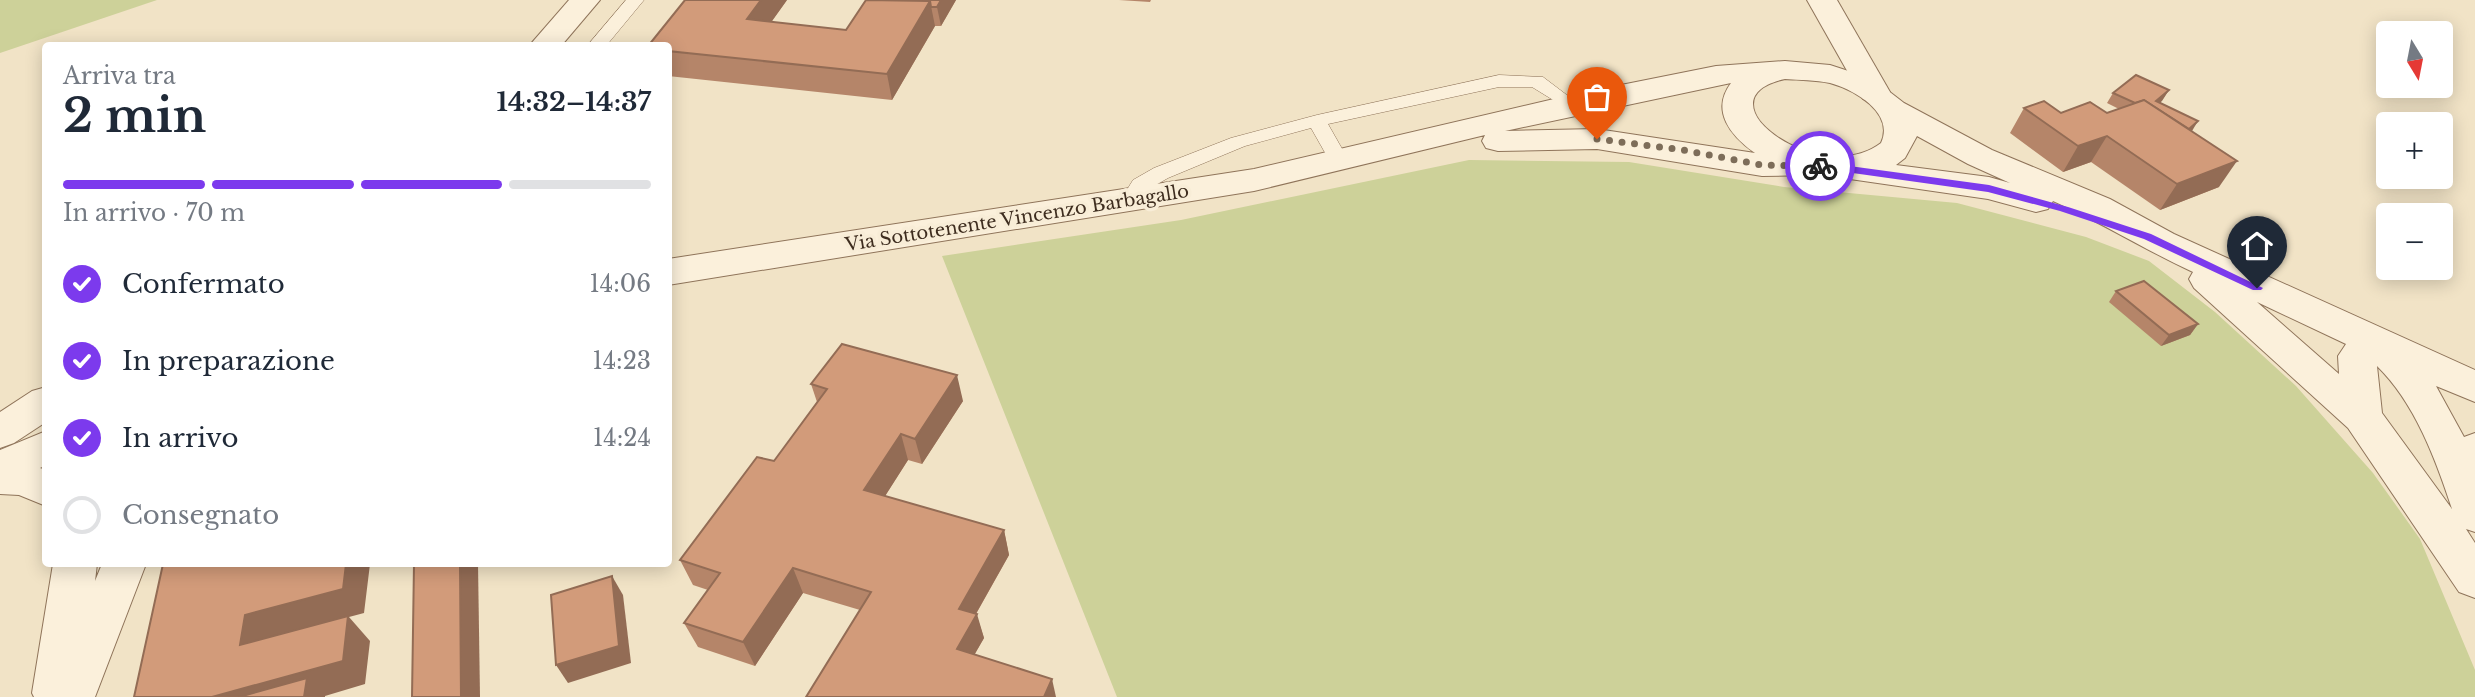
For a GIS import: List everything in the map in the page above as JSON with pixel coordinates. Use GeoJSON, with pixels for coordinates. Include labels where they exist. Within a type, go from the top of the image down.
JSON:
{"type":"FeatureCollection","features":[{"type":"Feature","properties":{"kind":"street"},"geometry":{"type":"LineString","coordinates":[[548,42],[585,0]]}},
{"type":"Feature","properties":{"kind":"street"},"geometry":{"type":"LineString","coordinates":[[1351,159],[1498,141],[1597,139],[1683,150],[1762,165],[1861,166],[1886,159],[1900,145],[1903,128],[1822,0]]}},
{"type":"Feature","properties":{"kind":"street"},"geometry":{"type":"LineString","coordinates":[[1785,70],[1760,76],[1743,87],[1737,103],[1740,120],[1756,138],[1780,154],[1820,166],[1989,188],[2096,218],[2154,239],[2247,313],[2362,417],[2475,579]]}},
{"type":"Feature","properties":{"kind":"street"},"geometry":{"type":"LineString","coordinates":[[1351,159],[1571,105],[1716,75],[1785,70],[1831,74],[1884,101],[1980,157],[2098,207],[2154,239],[2475,387]]}},
{"type":"Feature","properties":{"kind":"street","name":"Via Sottotenente Vincenzo Barbagallo"},"geometry":{"type":"LineString","coordinates":[[672,271],[1130,201],[1254,180],[1351,159]]}},
{"type":"Feature","properties":{"kind":"street"},"geometry":{"type":"LineString","coordinates":[[2362,417],[2357,356],[2378,343]]}},
{"type":"Feature","properties":{"kind":"street"},"geometry":{"type":"LineString","coordinates":[[2378,343],[2409,373],[2467,458],[2475,515]]}},
{"type":"Feature","properties":{"kind":"street"},"geometry":{"type":"LineString","coordinates":[[0,432],[42,405]]}},
{"type":"Feature","properties":{"kind":"street"},"geometry":{"type":"LineString","coordinates":[[0,468],[42,449]]}},
{"type":"Feature","properties":{"kind":"street"},"geometry":{"type":"LineString","coordinates":[[0,477],[33,481],[42,487]]}},
{"type":"Feature","properties":{"kind":"street"},"geometry":{"type":"LineString","coordinates":[[56,697],[75,567]]}},
{"type":"Feature","properties":{"kind":"street"},"geometry":{"type":"LineString","coordinates":[[71,697],[123,567]]}},
{"type":"Feature","properties":{"kind":"lane"},"geometry":{"type":"LineString","coordinates":[[599,42],[635,0]]}},
{"type":"Feature","properties":{"kind":"lane"},"geometry":{"type":"LineString","coordinates":[[1130,201],[1140,185],[1161,173],[1238,142],[1317,121],[1499,80],[1536,81],[1571,105]]}},
{"type":"Feature","properties":{"kind":"lane"},"geometry":{"type":"LineString","coordinates":[[1317,121],[1351,159]]}},
{"type":"Feature","properties":{"kind":"green space"},"geometry":{"type":"Polygon","coordinates":[[[0,0],[157,0],[0,53],[0,0]]]}},
{"type":"Feature","properties":{"kind":"green space"},"geometry":{"type":"Polygon","coordinates":[[[1469,160],[1629,162],[1784,187],[1957,203],[2086,237],[2149,261],[2215,312],[2296,386],[2373,473],[2420,539],[2475,670],[2475,697],[1117,697],[942,256],[1181,220],[1469,160]]]}},
{"type":"Feature","properties":{"kind":"building"},"geometry":{"type":"Polygon","coordinates":[[[685,0],[761,0],[747,19],[846,30],[866,0],[930,1],[887,74],[672,51],[672,42],[651,42],[685,0]]]}},
{"type":"Feature","properties":{"kind":"building"},"geometry":{"type":"Polygon","coordinates":[[[923,0],[941,0],[937,7],[931,7],[930,1],[923,0]]]}},
{"type":"Feature","properties":{"kind":"building"},"geometry":{"type":"Polygon","coordinates":[[[2136,75],[2169,90],[2156,101],[2198,121],[2189,129],[2144,100],[2135,103],[2113,93],[2136,75]]]}},
{"type":"Feature","properties":{"kind":"building"},"geometry":{"type":"Polygon","coordinates":[[[2144,100],[2237,161],[2177,184],[2107,136],[2078,146],[2024,108],[2044,101],[2061,113],[2090,102],[2107,113],[2144,100]]]}},
{"type":"Feature","properties":{"kind":"building"},"geometry":{"type":"Polygon","coordinates":[[[2144,281],[2198,324],[2169,335],[2116,291],[2144,281]]]}},
{"type":"Feature","properties":{"kind":"building"},"geometry":{"type":"Polygon","coordinates":[[[842,344],[957,375],[915,439],[901,434],[864,490],[1004,530],[959,609],[977,614],[957,649],[1052,679],[1044,697],[806,697],[871,592],[793,568],[743,642],[684,623],[720,573],[680,560],[757,457],[774,461],[827,389],[811,384],[842,344]]]}},
{"type":"Feature","properties":{"kind":"building"},"geometry":{"type":"Polygon","coordinates":[[[162,567],[346,567],[343,589],[245,615],[240,645],[348,616],[343,661],[212,697],[134,697],[162,567]]]}},
{"type":"Feature","properties":{"kind":"building"},"geometry":{"type":"Polygon","coordinates":[[[414,567],[460,567],[461,697],[412,697],[414,567]]]}},
{"type":"Feature","properties":{"kind":"building"},"geometry":{"type":"Polygon","coordinates":[[[612,576],[619,646],[556,665],[551,595],[612,576]]]}},
{"type":"Feature","properties":{"kind":"building"},"geometry":{"type":"Polygon","coordinates":[[[307,678],[304,697],[239,697],[307,678]]]}},
{"type":"Feature","properties":{"kind":"way so far"},"geometry":{"type":"LineString","coordinates":[[1597,139],[1683,150],[1762,165],[1820,166]]}},
{"type":"Feature","properties":{"kind":"route"},"geometry":{"type":"LineString","coordinates":[[1820,166],[1989,188],[2096,218],[2147,236],[2257,288]]}}]}
